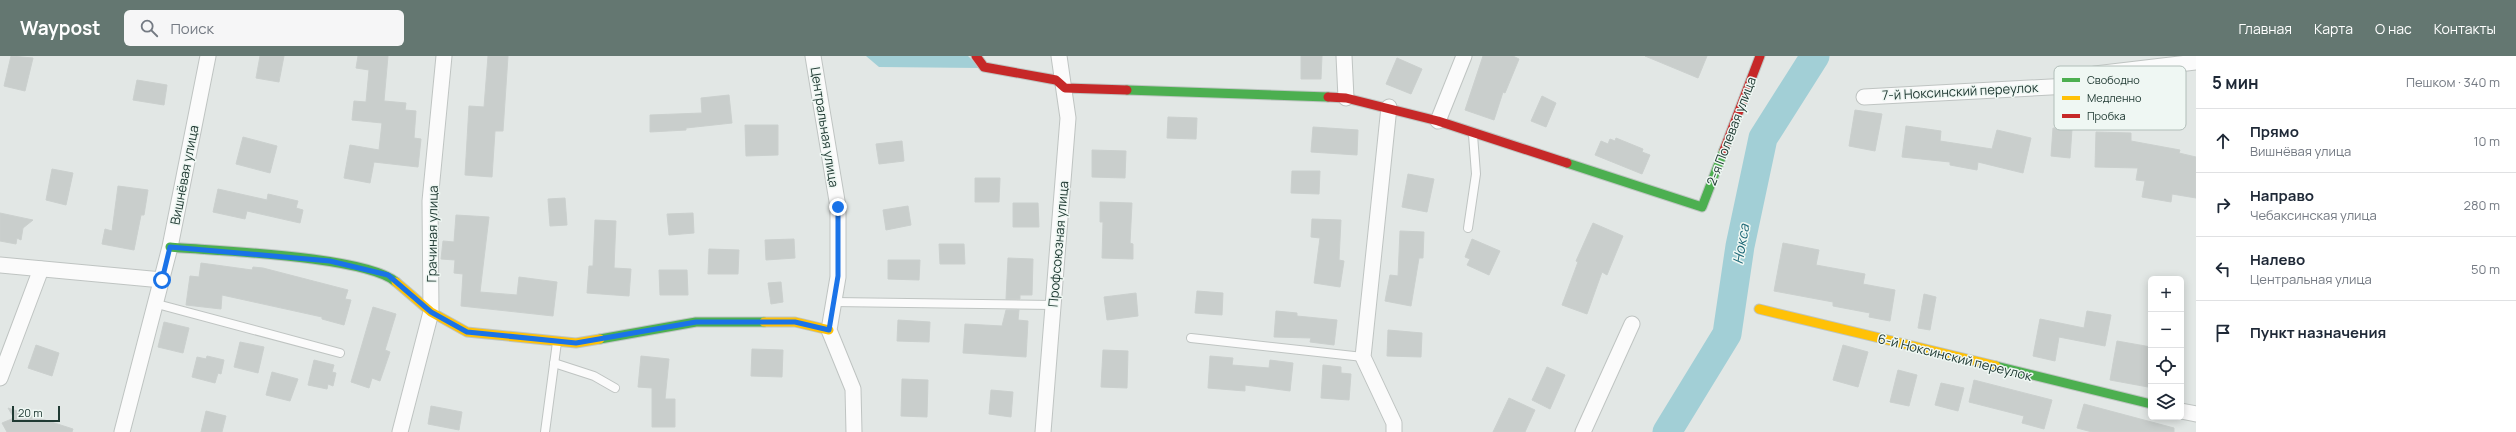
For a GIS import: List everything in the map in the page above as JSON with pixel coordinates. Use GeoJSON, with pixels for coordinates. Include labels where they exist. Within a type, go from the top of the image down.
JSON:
{"type":"FeatureCollection","features":[{"type":"Feature","properties":{"kind":"street","name":"Вишнёвая улица"},"geometry":{"type":"LineString","coordinates":[[122,432],[157,304],[170,247],[208,56]]}},
{"type":"Feature","properties":{"kind":"street","name":"Грачиная улица"},"geometry":{"type":"LineString","coordinates":[[400,432],[431,312],[430,201],[444,56]]}},
{"type":"Feature","properties":{"kind":"street","name":"Центральная улица"},"geometry":{"type":"LineString","coordinates":[[813,56],[838,207],[838,276],[829,330]]}},
{"type":"Feature","properties":{"kind":"street"},"geometry":{"type":"LineString","coordinates":[[976,56],[984,67],[1056,80],[1065,88],[1346,98],[1389,107],[1473,133]]}},
{"type":"Feature","properties":{"kind":"street","name":"Профсоюзная улица"},"geometry":{"type":"LineString","coordinates":[[1043,432],[1068,118],[1065,88],[1059,56]]}},
{"type":"Feature","properties":{"kind":"street"},"geometry":{"type":"LineString","coordinates":[[1344,56],[1346,98]]}},
{"type":"Feature","properties":{"kind":"street"},"geometry":{"type":"LineString","coordinates":[[1438,121],[1464,56]]}},
{"type":"Feature","properties":{"kind":"street","name":"2-я Полевая улица"},"geometry":{"type":"LineString","coordinates":[[1473,133],[1702,207],[1760,56]]}},
{"type":"Feature","properties":{"kind":"street","name":"7-й Ноксинский переулок"},"geometry":{"type":"LineString","coordinates":[[2163,66],[2196,62]]}},
{"type":"Feature","properties":{"kind":"street","name":"7-й Ноксинский переулок"},"geometry":{"type":"LineString","coordinates":[[1864,97],[2054,87]]}},
{"type":"Feature","properties":{"kind":"street"},"geometry":{"type":"LineString","coordinates":[[1389,107],[1363,357],[1394,423],[1394,432]]}},
{"type":"Feature","properties":{"kind":"street"},"geometry":{"type":"LineString","coordinates":[[170,247],[330,261],[388,275],[431,312],[467,332],[576,343],[696,322],[795,322],[829,330],[853,389],[854,432]]}},
{"type":"Feature","properties":{"kind":"street"},"geometry":{"type":"LineString","coordinates":[[0,265],[162,280]]}},
{"type":"Feature","properties":{"kind":"street"},"geometry":{"type":"LineString","coordinates":[[0,378],[41,269]]}},
{"type":"Feature","properties":{"kind":"street","name":"6-й Ноксинский переулок"},"geometry":{"type":"LineString","coordinates":[[1759,309],[2148,403]]}},
{"type":"Feature","properties":{"kind":"street"},"geometry":{"type":"LineString","coordinates":[[1582,432],[1632,324]]}},
{"type":"Feature","properties":{"kind":"street"},"geometry":{"type":"LineString","coordinates":[[2184,412],[2196,414]]}},
{"type":"Feature","properties":{"kind":"lane"},"geometry":{"type":"LineString","coordinates":[[1468,228],[1476,174],[1473,133]]}},
{"type":"Feature","properties":{"kind":"lane"},"geometry":{"type":"LineString","coordinates":[[834,302],[1053,305]]}},
{"type":"Feature","properties":{"kind":"lane"},"geometry":{"type":"LineString","coordinates":[[157,304],[340,353]]}},
{"type":"Feature","properties":{"kind":"lane"},"geometry":{"type":"LineString","coordinates":[[1191,338],[1363,357]]}},
{"type":"Feature","properties":{"kind":"lane"},"geometry":{"type":"LineString","coordinates":[[546,432],[557,341]]}},
{"type":"Feature","properties":{"kind":"lane"},"geometry":{"type":"LineString","coordinates":[[554,363],[594,376],[615,388]]}},
{"type":"Feature","properties":{"kind":"water"},"geometry":{"type":"Polygon","coordinates":[[[866,56],[968,56],[981,68],[879,67],[866,56]]]}},
{"type":"Feature","properties":{"kind":"building"},"geometry":{"type":"Polygon","coordinates":[[[11,56],[33,58],[25,91],[4,86],[11,56]]]}},
{"type":"Feature","properties":{"kind":"building"},"geometry":{"type":"Polygon","coordinates":[[[260,56],[284,56],[279,82],[256,78],[260,56]]]}},
{"type":"Feature","properties":{"kind":"building"},"geometry":{"type":"Polygon","coordinates":[[[358,56],[388,56],[384,101],[406,103],[405,110],[416,111],[414,138],[421,139],[418,167],[374,162],[370,183],[344,178],[350,145],[379,150],[382,123],[352,120],[354,101],[366,102],[369,70],[356,68],[358,56]]]}},
{"type":"Feature","properties":{"kind":"building"},"geometry":{"type":"Polygon","coordinates":[[[488,56],[508,56],[503,131],[495,131],[492,177],[465,175],[469,106],[484,107],[488,56]]]}},
{"type":"Feature","properties":{"kind":"building"},"geometry":{"type":"Polygon","coordinates":[[[1301,56],[1322,56],[1321,79],[1301,79],[1301,56]]]}},
{"type":"Feature","properties":{"kind":"building"},"geometry":{"type":"Polygon","coordinates":[[[1483,56],[1513,56],[1519,59],[1505,93],[1503,92],[1494,120],[1465,110],[1483,56]]]}},
{"type":"Feature","properties":{"kind":"building"},"geometry":{"type":"Polygon","coordinates":[[[1645,56],[1707,56],[1698,78],[1645,56]]]}},
{"type":"Feature","properties":{"kind":"building"},"geometry":{"type":"Polygon","coordinates":[[[1397,58],[1422,69],[1411,94],[1386,84],[1397,58]]]}},
{"type":"Feature","properties":{"kind":"building"},"geometry":{"type":"Polygon","coordinates":[[[137,80],[167,85],[164,105],[133,100],[137,80]]]}},
{"type":"Feature","properties":{"kind":"building"},"geometry":{"type":"Polygon","coordinates":[[[729,95],[732,123],[686,128],[686,130],[650,132],[650,115],[702,113],[701,98],[729,95]]]}},
{"type":"Feature","properties":{"kind":"building"},"geometry":{"type":"Polygon","coordinates":[[[1542,96],[1556,103],[1546,127],[1531,121],[1542,96]]]}},
{"type":"Feature","properties":{"kind":"building"},"geometry":{"type":"Polygon","coordinates":[[[1855,110],[1882,114],[1875,151],[1849,146],[1855,110]]]}},
{"type":"Feature","properties":{"kind":"building"},"geometry":{"type":"Polygon","coordinates":[[[1168,117],[1197,118],[1196,139],[1167,138],[1168,117]]]}},
{"type":"Feature","properties":{"kind":"building"},"geometry":{"type":"Polygon","coordinates":[[[745,125],[778,125],[778,155],[746,156],[745,125]]]}},
{"type":"Feature","properties":{"kind":"building"},"geometry":{"type":"Polygon","coordinates":[[[1906,126],[1941,131],[1940,141],[1992,149],[1997,130],[2031,138],[2023,173],[1978,162],[1977,170],[1950,165],[1950,162],[1902,157],[1906,126]]]}},
{"type":"Feature","properties":{"kind":"building"},"geometry":{"type":"Polygon","coordinates":[[[1313,127],[1358,130],[1357,155],[1311,152],[1313,127]]]}},
{"type":"Feature","properties":{"kind":"building"},"geometry":{"type":"Polygon","coordinates":[[[2053,128],[2054,130],[2072,130],[2070,158],[2051,156],[2053,128]]]}},
{"type":"Feature","properties":{"kind":"building"},"geometry":{"type":"Polygon","coordinates":[[[2096,132],[2131,133],[2131,141],[2180,150],[2179,153],[2196,157],[2196,198],[2172,194],[2171,202],[2142,197],[2145,181],[2136,180],[2138,168],[2095,167],[2096,132]]]}},
{"type":"Feature","properties":{"kind":"building"},"geometry":{"type":"Polygon","coordinates":[[[243,137],[277,146],[270,173],[236,164],[243,137]]]}},
{"type":"Feature","properties":{"kind":"building"},"geometry":{"type":"Polygon","coordinates":[[[1616,138],[1643,149],[1642,152],[1650,155],[1642,174],[1595,155],[1601,141],[1608,144],[1610,139],[1615,141],[1616,138]]]}},
{"type":"Feature","properties":{"kind":"building"},"geometry":{"type":"Polygon","coordinates":[[[902,141],[904,161],[879,164],[876,144],[902,141]]]}},
{"type":"Feature","properties":{"kind":"building"},"geometry":{"type":"Polygon","coordinates":[[[1092,150],[1126,151],[1125,178],[1092,177],[1092,150]]]}},
{"type":"Feature","properties":{"kind":"building"},"geometry":{"type":"Polygon","coordinates":[[[52,169],[73,173],[66,205],[46,200],[52,169]]]}},
{"type":"Feature","properties":{"kind":"building"},"geometry":{"type":"Polygon","coordinates":[[[1292,171],[1320,171],[1319,194],[1291,193],[1292,171]]]}},
{"type":"Feature","properties":{"kind":"building"},"geometry":{"type":"Polygon","coordinates":[[[1408,174],[1434,179],[1427,212],[1402,207],[1408,174]]]}},
{"type":"Feature","properties":{"kind":"building"},"geometry":{"type":"Polygon","coordinates":[[[975,178],[1000,178],[999,202],[975,202],[975,178]]]}},
{"type":"Feature","properties":{"kind":"building"},"geometry":{"type":"Polygon","coordinates":[[[118,186],[148,190],[144,215],[141,215],[134,250],[102,244],[105,229],[112,231],[118,186]]]}},
{"type":"Feature","properties":{"kind":"building"},"geometry":{"type":"Polygon","coordinates":[[[218,189],[267,200],[268,194],[298,201],[296,208],[303,210],[300,223],[247,211],[245,219],[213,212],[218,189]]]}},
{"type":"Feature","properties":{"kind":"building"},"geometry":{"type":"Polygon","coordinates":[[[565,198],[567,225],[550,226],[548,199],[565,198]]]}},
{"type":"Feature","properties":{"kind":"building"},"geometry":{"type":"Polygon","coordinates":[[[1100,202],[1132,203],[1130,243],[1133,244],[1133,259],[1102,258],[1103,222],[1100,222],[1100,202]]]}},
{"type":"Feature","properties":{"kind":"building"},"geometry":{"type":"Polygon","coordinates":[[[1013,203],[1038,203],[1039,227],[1013,227],[1013,203]]]}},
{"type":"Feature","properties":{"kind":"building"},"geometry":{"type":"Polygon","coordinates":[[[908,206],[911,225],[886,230],[883,210],[908,206]]]}},
{"type":"Feature","properties":{"kind":"building"},"geometry":{"type":"Polygon","coordinates":[[[0,213],[33,220],[23,228],[21,240],[17,238],[16,244],[0,241],[0,213]]]}},
{"type":"Feature","properties":{"kind":"building"},"geometry":{"type":"Polygon","coordinates":[[[693,213],[694,233],[669,235],[667,214],[693,213]]]}},
{"type":"Feature","properties":{"kind":"building"},"geometry":{"type":"Polygon","coordinates":[[[456,215],[489,217],[480,292],[517,295],[519,277],[557,282],[553,316],[461,306],[463,274],[454,273],[455,260],[441,259],[443,241],[454,242],[456,215]]]}},
{"type":"Feature","properties":{"kind":"building"},"geometry":{"type":"Polygon","coordinates":[[[1312,219],[1341,220],[1339,260],[1344,261],[1340,287],[1314,283],[1320,238],[1311,237],[1312,219]]]}},
{"type":"Feature","properties":{"kind":"building"},"geometry":{"type":"Polygon","coordinates":[[[595,220],[616,221],[614,268],[631,269],[629,296],[587,293],[589,266],[593,266],[595,220]]]}},
{"type":"Feature","properties":{"kind":"building"},"geometry":{"type":"Polygon","coordinates":[[[1593,223],[1623,236],[1607,275],[1602,272],[1587,314],[1562,305],[1578,262],[1576,261],[1593,223]]]}},
{"type":"Feature","properties":{"kind":"building"},"geometry":{"type":"Polygon","coordinates":[[[1400,231],[1424,232],[1423,258],[1419,258],[1411,306],[1385,301],[1390,275],[1398,276],[1400,231]]]}},
{"type":"Feature","properties":{"kind":"building"},"geometry":{"type":"Polygon","coordinates":[[[794,239],[795,258],[766,260],[765,240],[794,239]]]}},
{"type":"Feature","properties":{"kind":"building"},"geometry":{"type":"Polygon","coordinates":[[[1472,239],[1500,251],[1489,275],[1467,265],[1470,259],[1465,257],[1472,239]]]}},
{"type":"Feature","properties":{"kind":"building"},"geometry":{"type":"Polygon","coordinates":[[[1783,243],[1819,250],[1816,265],[1865,274],[1863,284],[1895,290],[1890,321],[1869,317],[1870,313],[1833,306],[1833,302],[1774,291],[1783,243]]]}},
{"type":"Feature","properties":{"kind":"building"},"geometry":{"type":"Polygon","coordinates":[[[939,244],[964,244],[965,264],[940,264],[939,244]]]}},
{"type":"Feature","properties":{"kind":"building"},"geometry":{"type":"Polygon","coordinates":[[[709,249],[739,250],[738,274],[708,274],[709,249]]]}},
{"type":"Feature","properties":{"kind":"building"},"geometry":{"type":"Polygon","coordinates":[[[1008,258],[1033,259],[1032,295],[1020,295],[1020,299],[1006,299],[1008,258]]]}},
{"type":"Feature","properties":{"kind":"building"},"geometry":{"type":"Polygon","coordinates":[[[888,260],[920,260],[919,280],[888,279],[888,260]]]}},
{"type":"Feature","properties":{"kind":"building"},"geometry":{"type":"Polygon","coordinates":[[[201,263],[252,270],[253,267],[263,268],[348,290],[345,299],[351,300],[344,325],[322,319],[322,317],[222,295],[221,309],[186,305],[190,276],[199,277],[201,263]]]}},
{"type":"Feature","properties":{"kind":"building"},"geometry":{"type":"Polygon","coordinates":[[[659,270],[687,270],[688,295],[660,295],[659,270]]]}},
{"type":"Feature","properties":{"kind":"building"},"geometry":{"type":"Polygon","coordinates":[[[781,282],[783,302],[771,304],[768,283],[781,282]]]}},
{"type":"Feature","properties":{"kind":"building"},"geometry":{"type":"Polygon","coordinates":[[[1197,291],[1223,293],[1222,315],[1195,313],[1197,291]]]}},
{"type":"Feature","properties":{"kind":"building"},"geometry":{"type":"Polygon","coordinates":[[[1136,293],[1138,316],[1107,320],[1104,297],[1136,293]]]}},
{"type":"Feature","properties":{"kind":"building"},"geometry":{"type":"Polygon","coordinates":[[[1924,294],[1936,297],[1930,330],[1918,328],[1924,294]]]}},
{"type":"Feature","properties":{"kind":"building"},"geometry":{"type":"Polygon","coordinates":[[[373,307],[396,314],[385,350],[390,352],[380,381],[372,378],[369,388],[351,382],[373,307]]]}},
{"type":"Feature","properties":{"kind":"building"},"geometry":{"type":"Polygon","coordinates":[[[1006,310],[1019,310],[1018,320],[1028,321],[1026,357],[963,353],[965,324],[1002,326],[1006,310]]]}},
{"type":"Feature","properties":{"kind":"building"},"geometry":{"type":"Polygon","coordinates":[[[1276,311],[1297,313],[1297,316],[1337,320],[1334,345],[1310,342],[1311,338],[1274,337],[1276,311]]]}},
{"type":"Feature","properties":{"kind":"building"},"geometry":{"type":"Polygon","coordinates":[[[2087,311],[2111,315],[2105,346],[2059,337],[2055,361],[2033,356],[2040,319],[2084,328],[2087,311]]]}},
{"type":"Feature","properties":{"kind":"building"},"geometry":{"type":"Polygon","coordinates":[[[898,320],[930,322],[929,342],[897,341],[898,320]]]}},
{"type":"Feature","properties":{"kind":"building"},"geometry":{"type":"Polygon","coordinates":[[[164,322],[189,328],[183,353],[158,347],[164,322]]]}},
{"type":"Feature","properties":{"kind":"building"},"geometry":{"type":"Polygon","coordinates":[[[1388,330],[1422,333],[1421,357],[1387,356],[1388,330]]]}},
{"type":"Feature","properties":{"kind":"building"},"geometry":{"type":"Polygon","coordinates":[[[2117,341],[2148,346],[2148,387],[2110,380],[2117,341]]]}},
{"type":"Feature","properties":{"kind":"building"},"geometry":{"type":"Polygon","coordinates":[[[240,342],[264,347],[258,373],[234,367],[240,342]]]}},
{"type":"Feature","properties":{"kind":"building"},"geometry":{"type":"Polygon","coordinates":[[[36,345],[59,353],[52,376],[28,368],[36,345]]]}},
{"type":"Feature","properties":{"kind":"building"},"geometry":{"type":"Polygon","coordinates":[[[1843,345],[1868,352],[1858,387],[1833,380],[1843,345]]]}},
{"type":"Feature","properties":{"kind":"building"},"geometry":{"type":"Polygon","coordinates":[[[752,349],[783,350],[782,377],[751,376],[752,349]]]}},
{"type":"Feature","properties":{"kind":"building"},"geometry":{"type":"Polygon","coordinates":[[[1103,350],[1128,351],[1127,388],[1101,387],[1103,350]]]}},
{"type":"Feature","properties":{"kind":"building"},"geometry":{"type":"Polygon","coordinates":[[[207,356],[224,360],[221,374],[218,373],[215,383],[192,377],[197,357],[206,359],[207,356]]]}},
{"type":"Feature","properties":{"kind":"building"},"geometry":{"type":"Polygon","coordinates":[[[641,356],[669,359],[665,399],[675,399],[675,427],[652,427],[652,388],[638,387],[641,356]]]}},
{"type":"Feature","properties":{"kind":"building"},"geometry":{"type":"Polygon","coordinates":[[[1210,356],[1233,358],[1232,365],[1269,368],[1270,360],[1293,363],[1290,391],[1245,385],[1245,391],[1208,388],[1210,356]]]}},
{"type":"Feature","properties":{"kind":"building"},"geometry":{"type":"Polygon","coordinates":[[[314,360],[334,365],[332,372],[336,373],[333,386],[328,384],[327,389],[308,385],[314,360]]]}},
{"type":"Feature","properties":{"kind":"building"},"geometry":{"type":"Polygon","coordinates":[[[1323,365],[1341,367],[1341,373],[1351,374],[1349,400],[1321,398],[1323,365]]]}},
{"type":"Feature","properties":{"kind":"building"},"geometry":{"type":"Polygon","coordinates":[[[1547,367],[1565,375],[1550,409],[1532,400],[1547,367]]]}},
{"type":"Feature","properties":{"kind":"building"},"geometry":{"type":"Polygon","coordinates":[[[1898,370],[1917,375],[1909,406],[1890,402],[1898,370]]]}},
{"type":"Feature","properties":{"kind":"building"},"geometry":{"type":"Polygon","coordinates":[[[272,372],[298,379],[290,401],[266,395],[272,372]]]}},
{"type":"Feature","properties":{"kind":"building"},"geometry":{"type":"Polygon","coordinates":[[[902,379],[928,380],[927,417],[901,416],[902,379]]]}},
{"type":"Feature","properties":{"kind":"building"},"geometry":{"type":"Polygon","coordinates":[[[1974,380],[2052,400],[2044,429],[2022,423],[2024,416],[1969,402],[1974,380]]]}},
{"type":"Feature","properties":{"kind":"building"},"geometry":{"type":"Polygon","coordinates":[[[1941,383],[1964,388],[1958,411],[1935,405],[1941,383]]]}},
{"type":"Feature","properties":{"kind":"building"},"geometry":{"type":"Polygon","coordinates":[[[991,390],[1013,392],[1011,417],[989,414],[991,390]]]}},
{"type":"Feature","properties":{"kind":"building"},"geometry":{"type":"Polygon","coordinates":[[[1509,398],[1535,410],[1525,432],[1493,432],[1509,398]]]}},
{"type":"Feature","properties":{"kind":"building"},"geometry":{"type":"Polygon","coordinates":[[[2084,404],[2174,428],[2174,432],[2092,432],[2077,428],[2084,404]]]}},
{"type":"Feature","properties":{"kind":"building"},"geometry":{"type":"Polygon","coordinates":[[[431,406],[462,412],[459,430],[428,424],[431,406]]]}},
{"type":"Feature","properties":{"kind":"building"},"geometry":{"type":"Polygon","coordinates":[[[8,408],[73,429],[72,432],[7,432],[2,423],[14,418],[8,408]]]}},
{"type":"Feature","properties":{"kind":"building"},"geometry":{"type":"Polygon","coordinates":[[[206,411],[226,416],[222,432],[201,432],[206,411]]]}},
{"type":"Feature","properties":{"kind":"waterway","name":"Нокса"},"geometry":{"type":"LineString","coordinates":[[1667,432],[1727,334],[1740,246],[1763,138],[1815,56]]}},
{"type":"Feature","properties":{"kind":"traffic: fast"},"geometry":{"type":"LineString","coordinates":[[1127,90],[1328,97]]}},
{"type":"Feature","properties":{"kind":"traffic: fast"},"geometry":{"type":"LineString","coordinates":[[1567,163],[1702,207],[1724,150]]}},
{"type":"Feature","properties":{"kind":"traffic: fast"},"geometry":{"type":"LineString","coordinates":[[170,247],[289,256],[323,261],[354,266],[380,273],[396,282]]}},
{"type":"Feature","properties":{"kind":"traffic: fast"},"geometry":{"type":"LineString","coordinates":[[600,339],[696,322],[764,322]]}},
{"type":"Feature","properties":{"kind":"traffic: fast"},"geometry":{"type":"LineString","coordinates":[[1996,366],[2148,403]]}},
{"type":"Feature","properties":{"kind":"traffic: slow"},"geometry":{"type":"LineString","coordinates":[[396,282],[431,312],[467,332],[576,343],[600,339]]}},
{"type":"Feature","properties":{"kind":"traffic: slow"},"geometry":{"type":"LineString","coordinates":[[1759,309],[1996,366]]}},
{"type":"Feature","properties":{"kind":"traffic: slow"},"geometry":{"type":"LineString","coordinates":[[764,322],[795,322],[829,330]]}},
{"type":"Feature","properties":{"kind":"traffic: jam"},"geometry":{"type":"LineString","coordinates":[[976,56],[984,67],[1056,80],[1065,88],[1127,90]]}},
{"type":"Feature","properties":{"kind":"traffic: jam"},"geometry":{"type":"LineString","coordinates":[[1724,150],[1760,56]]}},
{"type":"Feature","properties":{"kind":"traffic: jam"},"geometry":{"type":"LineString","coordinates":[[1328,97],[1346,98],[1438,121],[1567,163]]}},
{"type":"Feature","properties":{"kind":"route"},"geometry":{"type":"LineString","coordinates":[[162,280],[170,247],[330,261],[388,275],[431,312],[467,332],[576,343],[696,322],[795,322],[829,330],[838,276],[838,207]]}}]}
